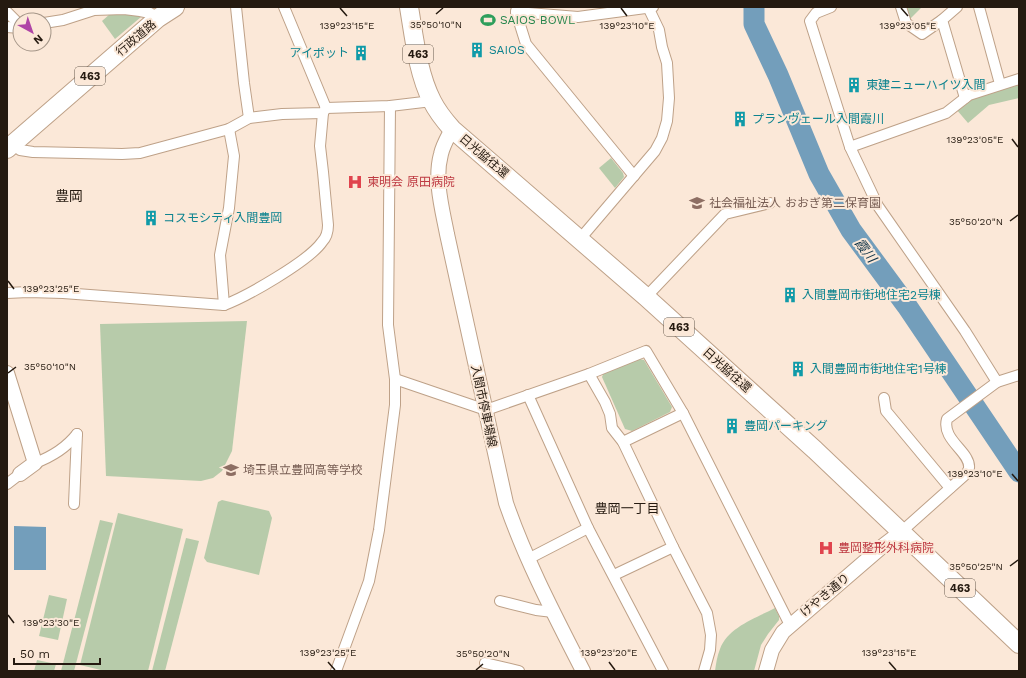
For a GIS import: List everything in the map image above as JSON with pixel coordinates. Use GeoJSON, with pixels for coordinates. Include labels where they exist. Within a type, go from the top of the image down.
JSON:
{"type":"FeatureCollection","features":[{"type":"Feature","properties":{"kind":"highway","name":"行政道路"},"geometry":{"type":"LineString","coordinates":[[10,146],[158,18],[175,7]]}},
{"type":"Feature","properties":{"kind":"highway","name":"日光脇往還"},"geometry":{"type":"LineString","coordinates":[[409,7],[421,68],[432,100],[441,116],[452,129],[646,297],[815,450],[1019,644]]}},
{"type":"Feature","properties":{"kind":"main road","name":"入間市停車場線"},"geometry":{"type":"LineString","coordinates":[[452,129],[440,156],[439,190],[450,248],[506,503],[515,530],[528,559],[583,671]]}},
{"type":"Feature","properties":{"kind":"main road"},"geometry":{"type":"LineString","coordinates":[[7,373],[35,463],[20,474]]}},
{"type":"Feature","properties":{"kind":"main road","name":"けやき通り"},"geometry":{"type":"LineString","coordinates":[[766,671],[777,640],[790,625],[901,532]]}},
{"type":"Feature","properties":{"kind":"street"},"geometry":{"type":"LineString","coordinates":[[236,7],[249,118]]}},
{"type":"Feature","properties":{"kind":"street"},"geometry":{"type":"LineString","coordinates":[[7,293],[63,293],[224,305],[234,301],[300,262],[316,249],[327,234],[328,225],[320,146],[325,111],[284,7]]}},
{"type":"Feature","properties":{"kind":"street"},"geometry":{"type":"LineString","coordinates":[[580,239],[655,151],[662,138],[667,121],[669,98],[667,63],[662,48],[659,30],[648,7]]}},
{"type":"Feature","properties":{"kind":"street"},"geometry":{"type":"LineString","coordinates":[[634,176],[526,44],[517,10],[578,16],[653,7]]}},
{"type":"Feature","properties":{"kind":"street"},"geometry":{"type":"LineString","coordinates":[[831,7],[816,13],[810,21],[850,147],[878,206],[965,331],[994,384]]}},
{"type":"Feature","properties":{"kind":"street"},"geometry":{"type":"LineString","coordinates":[[901,7],[906,23],[922,34],[942,20],[954,8]]}},
{"type":"Feature","properties":{"kind":"street"},"geometry":{"type":"LineString","coordinates":[[979,7],[1000,84]]}},
{"type":"Feature","properties":{"kind":"street"},"geometry":{"type":"LineString","coordinates":[[52,22],[63,20],[88,9],[124,9],[140,11],[150,13],[158,18]]}},
{"type":"Feature","properties":{"kind":"street"},"geometry":{"type":"LineString","coordinates":[[942,20],[965,98]]}},
{"type":"Feature","properties":{"kind":"street"},"geometry":{"type":"LineString","coordinates":[[850,147],[946,112],[969,95],[1019,79]]}},
{"type":"Feature","properties":{"kind":"street"},"geometry":{"type":"LineString","coordinates":[[10,146],[20,150],[33,152],[140,153],[229,129],[249,118],[390,106],[432,100]]}},
{"type":"Feature","properties":{"kind":"street"},"geometry":{"type":"LineString","coordinates":[[336,671],[369,581],[380,522],[395,405],[395,379],[388,326],[390,106]]}},
{"type":"Feature","properties":{"kind":"street"},"geometry":{"type":"LineString","coordinates":[[224,305],[220,255],[229,208],[234,156],[229,129]]}},
{"type":"Feature","properties":{"kind":"street"},"geometry":{"type":"LineString","coordinates":[[646,297],[725,214],[770,203]]}},
{"type":"Feature","properties":{"kind":"street"},"geometry":{"type":"LineString","coordinates":[[395,379],[486,410],[589,374],[646,351],[683,413],[790,625]]}},
{"type":"Feature","properties":{"kind":"street"},"geometry":{"type":"LineString","coordinates":[[589,374],[605,402],[610,414],[612,428],[623,442],[673,547],[707,613],[711,635],[710,650],[704,671]]}},
{"type":"Feature","properties":{"kind":"street"},"geometry":{"type":"LineString","coordinates":[[901,532],[966,474],[969,467],[967,461],[946,430],[947,418],[994,384],[1019,375]]}},
{"type":"Feature","properties":{"kind":"street"},"geometry":{"type":"LineString","coordinates":[[528,396],[588,528],[663,671]]}},
{"type":"Feature","properties":{"kind":"street"},"geometry":{"type":"LineString","coordinates":[[884,398],[886,411],[950,488]]}},
{"type":"Feature","properties":{"kind":"street"},"geometry":{"type":"LineString","coordinates":[[623,442],[683,413]]}},
{"type":"Feature","properties":{"kind":"street"},"geometry":{"type":"LineString","coordinates":[[35,463],[60,450],[77,434],[74,504]]}},
{"type":"Feature","properties":{"kind":"street"},"geometry":{"type":"LineString","coordinates":[[7,484],[20,474]]}},
{"type":"Feature","properties":{"kind":"street"},"geometry":{"type":"LineString","coordinates":[[528,559],[588,528]]}},
{"type":"Feature","properties":{"kind":"street"},"geometry":{"type":"LineString","coordinates":[[614,575],[673,547]]}},
{"type":"Feature","properties":{"kind":"street"},"geometry":{"type":"LineString","coordinates":[[500,601],[536,610],[553,612]]}},
{"type":"Feature","properties":{"kind":"street"},"geometry":{"type":"LineString","coordinates":[[484,663],[519,671]]}},
{"type":"Feature","properties":{"kind":"green space"},"geometry":{"type":"Polygon","coordinates":[[[904,7],[922,7],[908,21],[904,7]]]}},
{"type":"Feature","properties":{"kind":"green space"},"geometry":{"type":"Polygon","coordinates":[[[110,14],[139,14],[141,17],[115,39],[102,21],[110,14]]]}},
{"type":"Feature","properties":{"kind":"green space"},"geometry":{"type":"Polygon","coordinates":[[[1019,85],[1019,98],[989,105],[968,123],[956,109],[972,98],[1019,85]]]}},
{"type":"Feature","properties":{"kind":"green space"},"geometry":{"type":"Polygon","coordinates":[[[611,158],[623,173],[624,177],[615,188],[599,168],[611,158]]]}},
{"type":"Feature","properties":{"kind":"green space"},"geometry":{"type":"Polygon","coordinates":[[[247,321],[232,451],[222,471],[213,478],[201,481],[106,476],[100,324],[247,321]]]}},
{"type":"Feature","properties":{"kind":"green space"},"geometry":{"type":"Polygon","coordinates":[[[640,359],[644,360],[672,407],[670,412],[632,431],[625,429],[602,377],[604,372],[640,359]]]}},
{"type":"Feature","properties":{"kind":"green space"},"geometry":{"type":"Polygon","coordinates":[[[222,500],[269,511],[272,518],[259,575],[207,562],[204,558],[218,502],[222,500]]]}},
{"type":"Feature","properties":{"kind":"green space"},"geometry":{"type":"Polygon","coordinates":[[[118,513],[183,529],[148,671],[105,671],[80,665],[118,513]]]}},
{"type":"Feature","properties":{"kind":"green space"},"geometry":{"type":"Polygon","coordinates":[[[100,520],[113,523],[74,671],[61,671],[100,520]]]}},
{"type":"Feature","properties":{"kind":"green space"},"geometry":{"type":"Polygon","coordinates":[[[186,538],[199,541],[165,671],[152,671],[186,538]]]}},
{"type":"Feature","properties":{"kind":"green space"},"geometry":{"type":"Polygon","coordinates":[[[49,595],[67,599],[58,640],[39,636],[49,595]]]}},
{"type":"Feature","properties":{"kind":"green space"},"geometry":{"type":"Polygon","coordinates":[[[775,608],[779,616],[779,620],[761,645],[754,671],[715,671],[720,649],[729,635],[743,624],[775,608]]]}},
{"type":"Feature","properties":{"kind":"green space"},"geometry":{"type":"Polygon","coordinates":[[[37,660],[56,664],[54,671],[34,671],[37,660]]]}},
{"type":"Feature","properties":{"kind":"water"},"geometry":{"type":"Polygon","coordinates":[[[14,526],[46,527],[46,570],[14,570],[14,526]]]}},
{"type":"Feature","properties":{"kind":"waterway","name":"霞川"},"geometry":{"type":"LineString","coordinates":[[754,7],[754,24],[778,75],[819,174],[851,230],[907,306],[1019,472]]}},
{"type":"Feature","properties":{"kind":"place","name":"SAIOS BOWL"},"geometry":{"type":"Point","coordinates":[488,20]}},
{"type":"Feature","properties":{"kind":"place","name":"SAIOS"},"geometry":{"type":"Point","coordinates":[477,50]}},
{"type":"Feature","properties":{"kind":"place","name":"アイポット"},"geometry":{"type":"Point","coordinates":[361,53]}},
{"type":"Feature","properties":{"kind":"place","name":"東建ニューハイツ入間"},"geometry":{"type":"Point","coordinates":[854,85]}},
{"type":"Feature","properties":{"kind":"place","name":"プランヴェール入間霞川"},"geometry":{"type":"Point","coordinates":[740,119]}},
{"type":"Feature","properties":{"kind":"place","name":"東明会 原田病院"},"geometry":{"type":"Point","coordinates":[355,182]}},
{"type":"Feature","properties":{"kind":"place","name":"社会福祉法人 おおぎ第二保育園"},"geometry":{"type":"Point","coordinates":[697,203]}},
{"type":"Feature","properties":{"kind":"place","name":"コスモシティ入間豊岡"},"geometry":{"type":"Point","coordinates":[151,218]}},
{"type":"Feature","properties":{"kind":"place","name":"入間豊岡市街地住宅2号棟"},"geometry":{"type":"Point","coordinates":[790,295]}},
{"type":"Feature","properties":{"kind":"place","name":"入間豊岡市街地住宅1号棟"},"geometry":{"type":"Point","coordinates":[798,369]}},
{"type":"Feature","properties":{"kind":"place","name":"豊岡パーキング"},"geometry":{"type":"Point","coordinates":[732,426]}},
{"type":"Feature","properties":{"kind":"place","name":"埼玉県立豊岡高等学校"},"geometry":{"type":"Point","coordinates":[231,470]}},
{"type":"Feature","properties":{"kind":"place","name":"豊岡整形外科病院"},"geometry":{"type":"Point","coordinates":[826,548]}},
{"type":"Feature","properties":{"kind":"district","name":"豊岡"},"geometry":{"type":"Point","coordinates":[69,196]}},
{"type":"Feature","properties":{"kind":"district","name":"豊岡一丁目"},"geometry":{"type":"Point","coordinates":[627,508]}}]}
